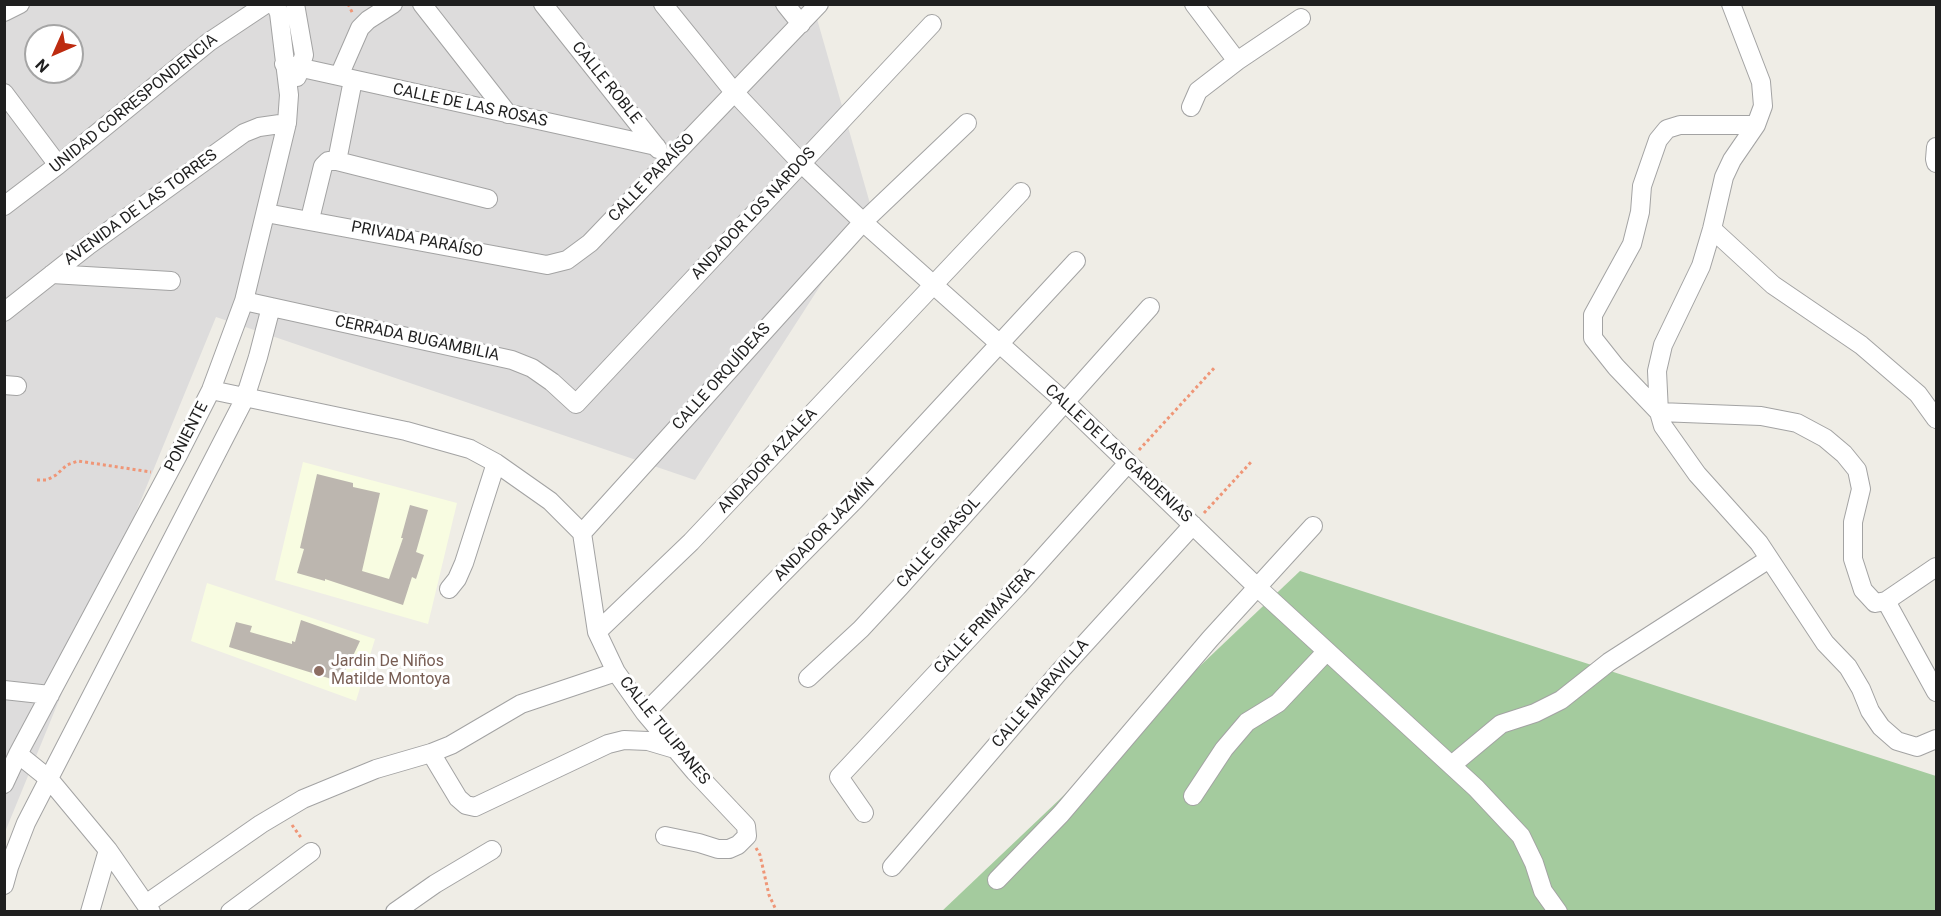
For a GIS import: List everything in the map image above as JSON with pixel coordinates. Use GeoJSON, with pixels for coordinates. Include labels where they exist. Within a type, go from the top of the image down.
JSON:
{"type":"FeatureCollection","features":[{"type":"Feature","properties":{"kind":"street"},"geometry":{"type":"LineString","coordinates":[[4,12],[20,4]]}},
{"type":"Feature","properties":{"kind":"street","name":"UNIDAD CORRESPONDENCIA"},"geometry":{"type":"LineString","coordinates":[[4,207],[209,42],[266,4]]}},
{"type":"Feature","properties":{"kind":"street","name":"PONIENTE"},"geometry":{"type":"LineString","coordinates":[[4,784],[211,390],[244,302],[286,123],[293,66],[275,4]]}},
{"type":"Feature","properties":{"kind":"street","name":"PONIENTE"},"geometry":{"type":"LineString","coordinates":[[293,66],[304,55],[295,4]]}},
{"type":"Feature","properties":{"kind":"street"},"geometry":{"type":"LineString","coordinates":[[332,161],[346,78],[360,28],[393,4]]}},
{"type":"Feature","properties":{"kind":"street"},"geometry":{"type":"LineString","coordinates":[[422,4],[508,114]]}},
{"type":"Feature","properties":{"kind":"street","name":"CALLE ROBLE"},"geometry":{"type":"LineString","coordinates":[[543,4],[668,161]]}},
{"type":"Feature","properties":{"kind":"street","name":"CALLE DE LAS GARDENIAS"},"geometry":{"type":"LineString","coordinates":[[663,4],[734,92],[801,163],[863,222],[1066,403],[1257,587],[1453,764],[1521,836],[1534,863],[1543,891],[1558,912]]}},
{"type":"Feature","properties":{"kind":"street"},"geometry":{"type":"LineString","coordinates":[[785,4],[801,24]]}},
{"type":"Feature","properties":{"kind":"street","name":"CALLE PARAÍSO"},"geometry":{"type":"LineString","coordinates":[[567,260],[590,243],[819,4]]}},
{"type":"Feature","properties":{"kind":"street"},"geometry":{"type":"LineString","coordinates":[[1194,4],[1237,61]]}},
{"type":"Feature","properties":{"kind":"street"},"geometry":{"type":"LineString","coordinates":[[1731,4],[1761,82],[1763,106],[1756,125],[1732,160],[1724,177],[1701,266],[1663,345],[1657,371],[1659,412],[1663,426],[1697,474],[1759,543],[1825,643],[1848,667],[1870,711],[1881,727],[1897,741],[1917,747],[1936,739]]}},
{"type":"Feature","properties":{"kind":"street"},"geometry":{"type":"LineString","coordinates":[[1191,107],[1198,91],[1237,61],[1301,18]]}},
{"type":"Feature","properties":{"kind":"street","name":"ANDADOR LOS NARDOS"},"geometry":{"type":"LineString","coordinates":[[576,404],[932,24]]}},
{"type":"Feature","properties":{"kind":"street","name":"CALLE DE LAS ROSAS"},"geometry":{"type":"LineString","coordinates":[[293,66],[656,146]]}},
{"type":"Feature","properties":{"kind":"street"},"geometry":{"type":"LineString","coordinates":[[4,93],[58,165]]}},
{"type":"Feature","properties":{"kind":"street","name":"AVENIDA DE LAS TORRES"},"geometry":{"type":"LineString","coordinates":[[4,312],[244,133],[259,127],[286,123]]}},
{"type":"Feature","properties":{"kind":"street","name":"CALLE ORQUÍDEAS"},"geometry":{"type":"LineString","coordinates":[[582,533],[863,222],[966,123]]}},
{"type":"Feature","properties":{"kind":"street"},"geometry":{"type":"LineString","coordinates":[[1756,125],[1680,125],[1667,129],[1658,140],[1642,186],[1640,212],[1632,244],[1593,315],[1593,338],[1616,367],[1659,412],[1761,416],[1797,423],[1825,438],[1844,454],[1857,470],[1861,489],[1853,522],[1853,559],[1863,590],[1875,603],[1886,601],[1936,567]]}},
{"type":"Feature","properties":{"kind":"street"},"geometry":{"type":"LineString","coordinates":[[1936,147],[1936,163]]}},
{"type":"Feature","properties":{"kind":"street"},"geometry":{"type":"LineString","coordinates":[[310,219],[323,166],[332,161],[488,199]]}},
{"type":"Feature","properties":{"kind":"street","name":"ANDADOR AZALEA"},"geometry":{"type":"LineString","coordinates":[[597,632],[692,542],[932,284],[1021,192]]}},
{"type":"Feature","properties":{"kind":"street","name":"PRIVADA PARAÍSO"},"geometry":{"type":"LineString","coordinates":[[266,213],[310,219],[547,265],[567,260]]}},
{"type":"Feature","properties":{"kind":"street"},"geometry":{"type":"LineString","coordinates":[[1712,229],[1773,285],[1861,345],[1918,394],[1936,419]]}},
{"type":"Feature","properties":{"kind":"street","name":"ANDADOR JAZMÍN"},"geometry":{"type":"LineString","coordinates":[[645,713],[855,500],[1077,261]]}},
{"type":"Feature","properties":{"kind":"street"},"geometry":{"type":"LineString","coordinates":[[52,274],[171,281]]}},
{"type":"Feature","properties":{"kind":"street","name":"CERRADA BUGAMBILIA"},"geometry":{"type":"LineString","coordinates":[[244,302],[512,360],[532,368],[552,382],[576,404]]}},
{"type":"Feature","properties":{"kind":"street"},"geometry":{"type":"LineString","coordinates":[[4,885],[26,823],[245,398],[271,307]]}},
{"type":"Feature","properties":{"kind":"street","name":"CALLE GIRASOL"},"geometry":{"type":"LineString","coordinates":[[808,678],[893,595],[1150,307]]}},
{"type":"Feature","properties":{"kind":"street"},"geometry":{"type":"LineString","coordinates":[[211,390],[406,430],[471,448],[550,501],[582,533]]}},
{"type":"Feature","properties":{"kind":"street"},"geometry":{"type":"LineString","coordinates":[[449,589],[457,579],[464,563],[496,463]]}},
{"type":"Feature","properties":{"kind":"street","name":"CALLE PRIMAVERA"},"geometry":{"type":"LineString","coordinates":[[864,813],[840,777],[1017,587],[1128,463]]}},
{"type":"Feature","properties":{"kind":"street","name":"CALLE MARAVILLA"},"geometry":{"type":"LineString","coordinates":[[892,867],[1068,663],[1193,525]]}},
{"type":"Feature","properties":{"kind":"street"},"geometry":{"type":"LineString","coordinates":[[997,880],[1061,814],[1257,587],[1313,526]]}},
{"type":"Feature","properties":{"kind":"street","name":"CALLE TULIPANES"},"geometry":{"type":"LineString","coordinates":[[582,533],[597,632],[615,672],[675,749],[746,826],[747,836]]}},
{"type":"Feature","properties":{"kind":"street"},"geometry":{"type":"LineString","coordinates":[[1453,764],[1501,724],[1535,713],[1561,700],[1609,662],[1769,559]]}},
{"type":"Feature","properties":{"kind":"street"},"geometry":{"type":"LineString","coordinates":[[1886,601],[1936,692]]}},
{"type":"Feature","properties":{"kind":"street"},"geometry":{"type":"LineString","coordinates":[[1193,796],[1224,749],[1247,722],[1278,703],[1327,651]]}},
{"type":"Feature","properties":{"kind":"street"},"geometry":{"type":"LineString","coordinates":[[18,754],[49,779],[108,850],[148,908],[282,811],[303,799],[376,769],[452,745],[522,704],[615,672]]}},
{"type":"Feature","properties":{"kind":"street"},"geometry":{"type":"LineString","coordinates":[[4,690],[50,695]]}},
{"type":"Feature","properties":{"kind":"street"},"geometry":{"type":"LineString","coordinates":[[431,753],[458,798],[465,805],[475,807],[608,744],[624,740],[648,741],[675,749]]}},
{"type":"Feature","properties":{"kind":"street"},"geometry":{"type":"LineString","coordinates":[[665,836],[718,849],[729,849],[738,845],[747,836]]}},
{"type":"Feature","properties":{"kind":"street"},"geometry":{"type":"LineString","coordinates":[[90,912],[108,850]]}},
{"type":"Feature","properties":{"kind":"street"},"geometry":{"type":"LineString","coordinates":[[395,912],[435,884],[492,850]]}},
{"type":"Feature","properties":{"kind":"street"},"geometry":{"type":"LineString","coordinates":[[230,912],[311,852]]}},
{"type":"Feature","properties":{"kind":"path"},"geometry":{"type":"LineString","coordinates":[[1128,463],[1216,366]]}},
{"type":"Feature","properties":{"kind":"path"},"geometry":{"type":"LineString","coordinates":[[37,480],[47,480],[67,465],[78,461],[168,475]]}},
{"type":"Feature","properties":{"kind":"path"},"geometry":{"type":"LineString","coordinates":[[1193,525],[1252,461]]}},
{"type":"Feature","properties":{"kind":"path"},"geometry":{"type":"LineString","coordinates":[[282,811],[311,852]]}},
{"type":"Feature","properties":{"kind":"path"},"geometry":{"type":"LineString","coordinates":[[747,836],[760,855],[769,895],[777,912]]}},
{"type":"Feature","properties":{"kind":"shaded area"},"geometry":{"type":"Polygon","coordinates":[[[5,5],[813,5],[871,207],[695,480],[216,317],[5,832],[5,5]]]}},
{"type":"Feature","properties":{"kind":"shaded area"},"geometry":{"type":"Polygon","coordinates":[[[303,462],[457,503],[428,624],[275,580],[303,462]]]}},
{"type":"Feature","properties":{"kind":"shaded area","name":"Jardin De Niños Matilde Montoya"},"geometry":{"type":"Polygon","coordinates":[[[207,583],[375,639],[356,701],[191,641],[207,583]]]}},
{"type":"Feature","properties":{"kind":"green space"},"geometry":{"type":"Polygon","coordinates":[[[1300,571],[1936,776],[1936,911],[941,912],[1300,571]]]}},
{"type":"Feature","properties":{"kind":"building"},"geometry":{"type":"Polygon","coordinates":[[[317,474],[353,483],[353,487],[380,493],[362,571],[389,579],[403,538],[401,538],[410,505],[428,510],[416,552],[424,555],[416,579],[412,577],[403,605],[325,579],[325,581],[297,573],[304,549],[300,548],[317,474]]]}},
{"type":"Feature","properties":{"kind":"building"},"geometry":{"type":"Polygon","coordinates":[[[301,620],[360,641],[350,658],[341,682],[229,647],[236,622],[252,626],[250,632],[292,644],[292,641],[295,642],[301,620]]]}},
{"type":"Feature","properties":{"kind":"place","name":"Jardin De Niños Matilde Montoya"},"geometry":{"type":"Point","coordinates":[319,671]}}]}
